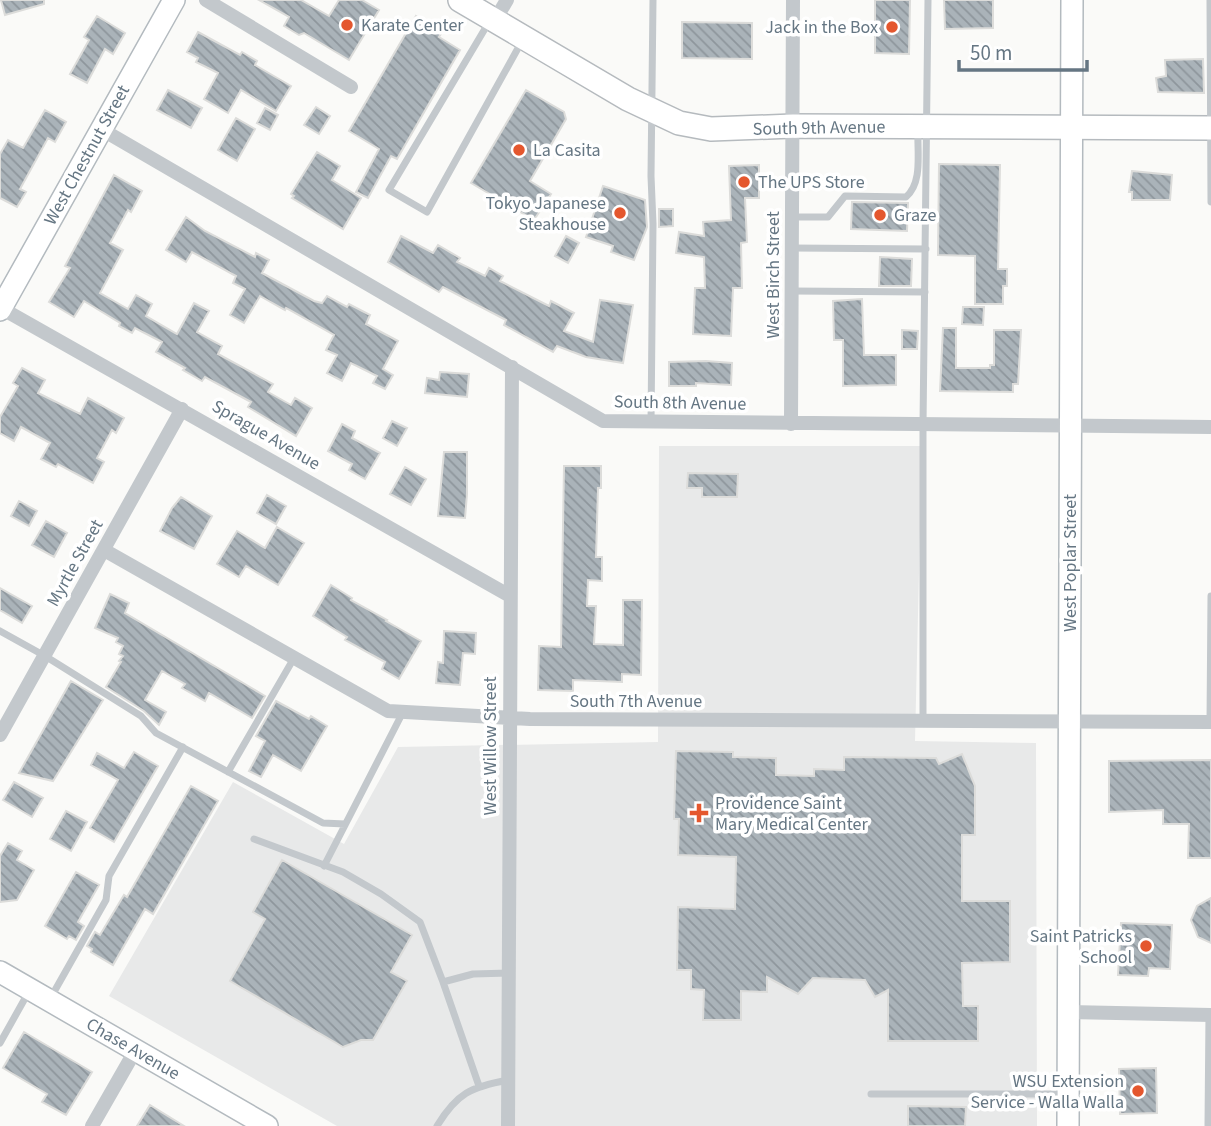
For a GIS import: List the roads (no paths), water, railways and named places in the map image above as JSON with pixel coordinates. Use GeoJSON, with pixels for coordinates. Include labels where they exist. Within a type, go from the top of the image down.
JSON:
{"type":"FeatureCollection","features":[{"type":"Feature","properties":{"kind":"main road","name":"West Chestnut Street"},"geometry":{"type":"LineString","coordinates":[[1,309],[174,0]]}},
{"type":"Feature","properties":{"kind":"main road","name":"South 9th Avenue"},"geometry":{"type":"LineString","coordinates":[[460,0],[617,93],[679,123],[711,130],[793,127],[1211,128]]}},
{"type":"Feature","properties":{"kind":"main road","name":"West Poplar Street"},"geometry":{"type":"LineString","coordinates":[[1068,1126],[1072,0]]}},
{"type":"Feature","properties":{"kind":"main road","name":"Chase Avenue"},"geometry":{"type":"LineString","coordinates":[[0,972],[267,1126]]}},
{"type":"Feature","properties":{"kind":"street"},"geometry":{"type":"LineString","coordinates":[[206,0],[351,87]]}},
{"type":"Feature","properties":{"kind":"street"},"geometry":{"type":"LineString","coordinates":[[493,19],[507,0]]}},
{"type":"Feature","properties":{"kind":"street","name":"West Birch Street"},"geometry":{"type":"LineString","coordinates":[[791,424],[793,0]]}},
{"type":"Feature","properties":{"kind":"street","name":"South 8th Avenue"},"geometry":{"type":"LineString","coordinates":[[101,129],[603,421],[1211,427]]}},
{"type":"Feature","properties":{"kind":"street","name":"Sprague Avenue"},"geometry":{"type":"LineString","coordinates":[[1,309],[510,596]]}},
{"type":"Feature","properties":{"kind":"street","name":"West Willow Street"},"geometry":{"type":"LineString","coordinates":[[508,1126],[512,367]]}},
{"type":"Feature","properties":{"kind":"street","name":"Myrtle Street"},"geometry":{"type":"LineString","coordinates":[[0,736],[182,409]]}},
{"type":"Feature","properties":{"kind":"street","name":"South 7th Avenue"},"geometry":{"type":"LineString","coordinates":[[104,550],[388,711],[510,719],[1210,722]]}},
{"type":"Feature","properties":{"kind":"street"},"geometry":{"type":"LineString","coordinates":[[1069,1012],[1210,1015]]}},
{"type":"Feature","properties":{"kind":"street"},"geometry":{"type":"LineString","coordinates":[[92,1126],[135,1051]]}},
{"type":"Feature","properties":{"kind":"lane"},"geometry":{"type":"LineString","coordinates":[[651,423],[653,224],[650,176],[653,0]]}},
{"type":"Feature","properties":{"kind":"lane"},"geometry":{"type":"LineString","coordinates":[[923,721],[926,248],[923,127],[928,0]]}},
{"type":"Feature","properties":{"kind":"lane"},"geometry":{"type":"LineString","coordinates":[[1210,0],[1211,202]]}},
{"type":"Feature","properties":{"kind":"lane"},"geometry":{"type":"LineString","coordinates":[[493,19],[389,190],[427,212],[524,37]]}},
{"type":"Feature","properties":{"kind":"lane"},"geometry":{"type":"LineString","coordinates":[[793,217],[828,217],[845,196],[906,197],[912,191],[917,178],[923,127]]}},
{"type":"Feature","properties":{"kind":"lane"},"geometry":{"type":"LineString","coordinates":[[792,248],[926,248]]}},
{"type":"Feature","properties":{"kind":"lane"},"geometry":{"type":"LineString","coordinates":[[792,291],[925,292]]}},
{"type":"Feature","properties":{"kind":"lane"},"geometry":{"type":"LineString","coordinates":[[1210,722],[1211,596]]}},
{"type":"Feature","properties":{"kind":"lane"},"geometry":{"type":"LineString","coordinates":[[0,631],[141,716],[156,733],[323,824],[345,824]]}},
{"type":"Feature","properties":{"kind":"lane"},"geometry":{"type":"LineString","coordinates":[[228,772],[294,658]]}},
{"type":"Feature","properties":{"kind":"lane"},"geometry":{"type":"LineString","coordinates":[[324,866],[403,712]]}},
{"type":"Feature","properties":{"kind":"lane"},"geometry":{"type":"LineString","coordinates":[[49,1000],[106,900],[109,876],[183,747]]}},
{"type":"Feature","properties":{"kind":"lane"},"geometry":{"type":"LineString","coordinates":[[254,839],[343,872],[381,894],[420,922],[479,1086]]}},
{"type":"Feature","properties":{"kind":"lane"},"geometry":{"type":"LineString","coordinates":[[443,982],[473,974],[509,973]]}},
{"type":"Feature","properties":{"kind":"lane"},"geometry":{"type":"LineString","coordinates":[[0,1043],[30,989]]}},
{"type":"Feature","properties":{"kind":"lane"},"geometry":{"type":"LineString","coordinates":[[1209,1126],[1210,1015]]}},
{"type":"Feature","properties":{"kind":"lane"},"geometry":{"type":"LineString","coordinates":[[437,1126],[456,1101],[479,1086],[508,1080]]}},
{"type":"Feature","properties":{"kind":"lane"},"geometry":{"type":"LineString","coordinates":[[871,1094],[1069,1094]]}},
{"type":"Feature","properties":{"kind":"place","name":"Karate Center"},"geometry":{"type":"Point","coordinates":[347,25]}},
{"type":"Feature","properties":{"kind":"place","name":"Jack in the Box"},"geometry":{"type":"Point","coordinates":[892,27]}},
{"type":"Feature","properties":{"kind":"place","name":"La Casita"},"geometry":{"type":"Point","coordinates":[519,150]}},
{"type":"Feature","properties":{"kind":"place","name":"The UPS Store"},"geometry":{"type":"Point","coordinates":[744,182]}},
{"type":"Feature","properties":{"kind":"place","name":"Tokyo Japanese Steakhouse"},"geometry":{"type":"Point","coordinates":[620,213]}},
{"type":"Feature","properties":{"kind":"place","name":"Graze"},"geometry":{"type":"Point","coordinates":[880,215]}},
{"type":"Feature","properties":{"kind":"place","name":"Providence Saint Mary Medical Center"},"geometry":{"type":"Point","coordinates":[699,813]}},
{"type":"Feature","properties":{"kind":"place","name":"Saint Patricks School"},"geometry":{"type":"Point","coordinates":[1146,946]}},
{"type":"Feature","properties":{"kind":"place","name":"WSU Extension Service - Walla Walla"},"geometry":{"type":"Point","coordinates":[1138,1091]}}]}
